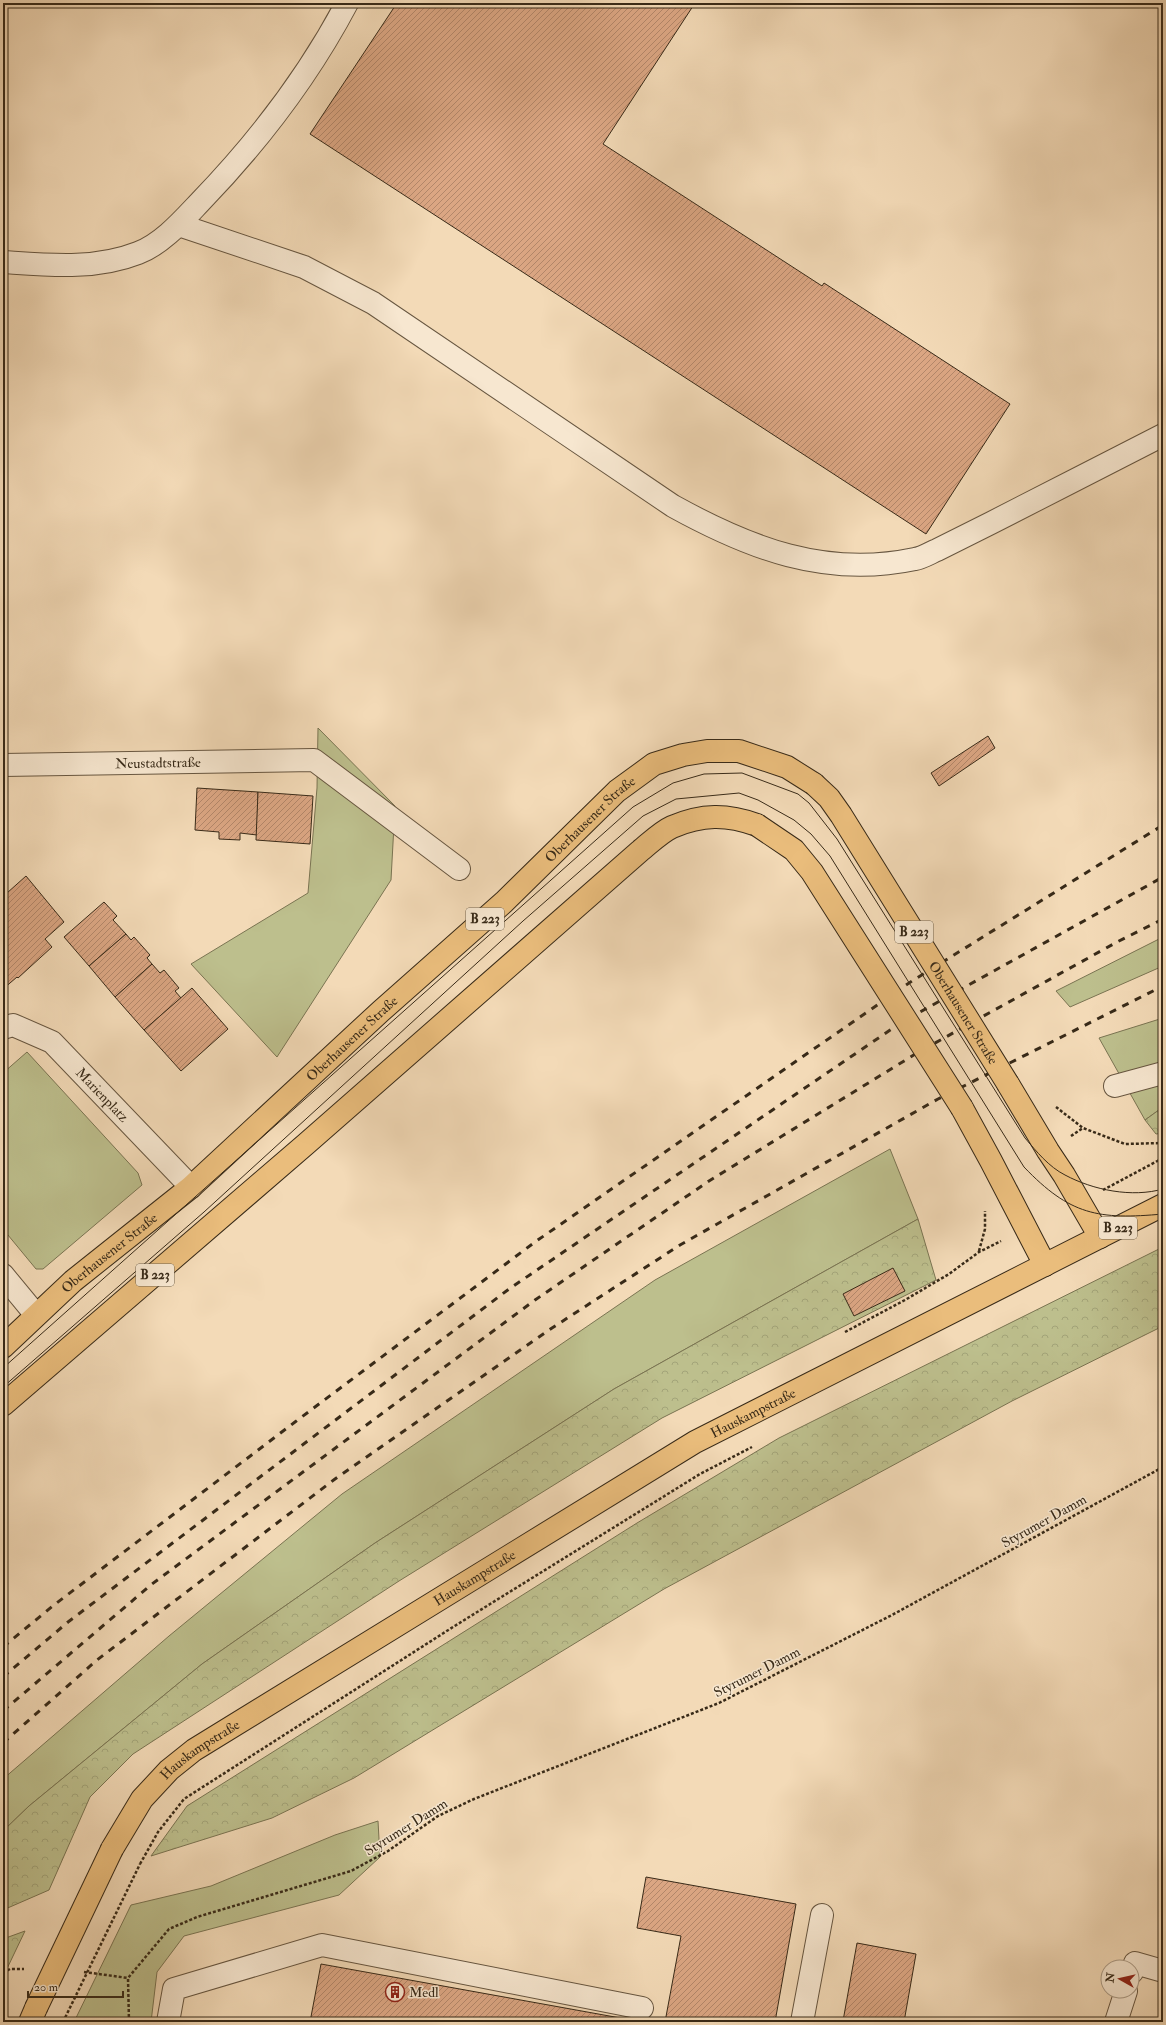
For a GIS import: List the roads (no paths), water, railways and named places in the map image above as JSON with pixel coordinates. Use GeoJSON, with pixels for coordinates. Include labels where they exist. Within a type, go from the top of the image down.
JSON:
{"type":"FeatureCollection","features":[{"type":"Feature","properties":{"kind":"main road","name":"Oberhausener Straße"},"geometry":{"type":"LineString","coordinates":[[3,1348],[73,1281],[191,1186],[381,1011],[504,902],[617,792],[654,764],[683,754],[707,751],[739,751],[787,767],[814,784],[829,798],[1008,1084],[1100,1237]]}},
{"type":"Feature","properties":{"kind":"main road","name":"B 223"},"geometry":{"type":"LineString","coordinates":[[3,1405],[306,1144],[640,850],[671,828],[696,819],[716,817],[737,818],[757,825],[794,850],[812,872],[962,1108],[1045,1265],[1074,1252],[1163,1205]]}},
{"type":"Feature","properties":{"kind":"main road","name":"Hauskampstraße"},"geometry":{"type":"LineString","coordinates":[[33,2015],[112,1849],[142,1799],[169,1770],[194,1750],[695,1442],[1045,1265]]}},
{"type":"Feature","properties":{"kind":"street"},"geometry":{"type":"LineString","coordinates":[[3,262],[48,265],[114,261],[139,253],[156,243],[179,225],[222,179],[277,112],[330,36],[347,3]]}},
{"type":"Feature","properties":{"kind":"street"},"geometry":{"type":"LineString","coordinates":[[179,225],[304,267],[373,303],[673,506],[714,528],[762,548],[805,560],[878,565],[916,559],[962,538],[1163,435]]}},
{"type":"Feature","properties":{"kind":"street","name":"Neustadtstraße"},"geometry":{"type":"LineString","coordinates":[[3,765],[314,760],[459,869]]}},
{"type":"Feature","properties":{"kind":"street","name":"Marienplatz"},"geometry":{"type":"LineString","coordinates":[[3,1028],[13,1025],[52,1042],[191,1186]]}},
{"type":"Feature","properties":{"kind":"street"},"geometry":{"type":"LineString","coordinates":[[1115,1086],[1163,1073]]}},
{"type":"Feature","properties":{"kind":"street"},"geometry":{"type":"LineString","coordinates":[[3,1275],[36,1315]]}},
{"type":"Feature","properties":{"kind":"street"},"geometry":{"type":"LineString","coordinates":[[802,2022],[822,1915]]}},
{"type":"Feature","properties":{"kind":"street"},"geometry":{"type":"LineString","coordinates":[[168,2022],[174,1989],[322,1945],[642,2008]]}},
{"type":"Feature","properties":{"kind":"street"},"geometry":{"type":"LineString","coordinates":[[1140,1964],[1163,1971]]}},
{"type":"Feature","properties":{"kind":"street"},"geometry":{"type":"LineString","coordinates":[[1116,2022],[1123,1999]]}},
{"type":"Feature","properties":{"kind":"tram line"},"geometry":{"type":"LineString","coordinates":[[3,1368],[633,807],[673,783],[704,774],[742,773],[798,794],[809,803],[837,839],[1025,1138],[1048,1163],[1059,1172],[1076,1180],[1088,1185],[1113,1191],[1139,1193],[1163,1189]]}},
{"type":"Feature","properties":{"kind":"tram line"},"geometry":{"type":"LineString","coordinates":[[3,1387],[204,1212],[523,921],[643,816],[676,799],[739,793],[758,800],[794,820],[811,834],[830,856],[1024,1167],[1056,1195],[1071,1205],[1086,1211],[1120,1216],[1163,1214]]}},
{"type":"Feature","properties":{"kind":"railway"},"geometry":{"type":"LineString","coordinates":[[3,1647],[54,1605],[535,1242],[912,981],[1163,825]]}},
{"type":"Feature","properties":{"kind":"railway"},"geometry":{"type":"LineString","coordinates":[[3,1677],[68,1622],[509,1289],[902,1022],[1163,877]]}},
{"type":"Feature","properties":{"kind":"railway"},"geometry":{"type":"LineString","coordinates":[[3,1711],[152,1584],[535,1300],[709,1181],[917,1053],[1117,942],[1163,919]]}},
{"type":"Feature","properties":{"kind":"railway"},"geometry":{"type":"LineString","coordinates":[[3,1743],[97,1660],[335,1479],[552,1328],[680,1245],[938,1099],[1163,986]]}},
{"type":"Feature","properties":{"kind":"place","name":"Medl"},"geometry":{"type":"Point","coordinates":[395,1992]}}]}
